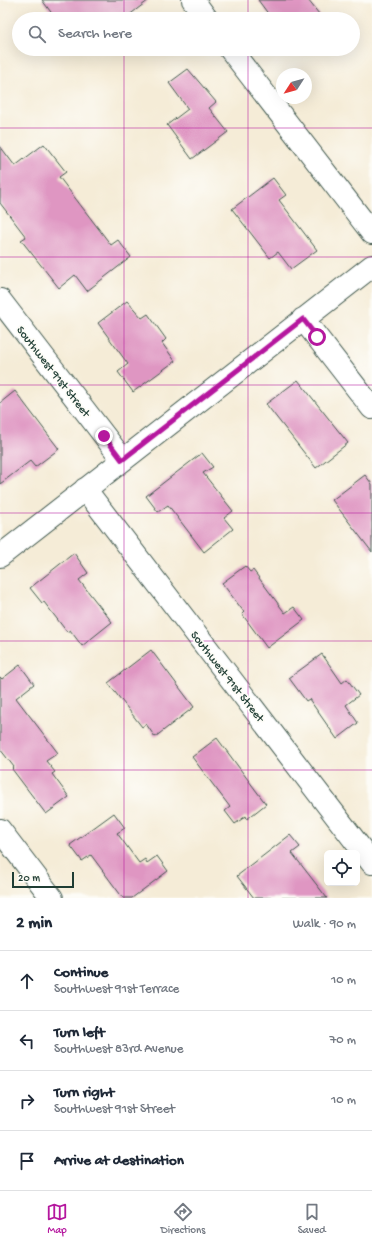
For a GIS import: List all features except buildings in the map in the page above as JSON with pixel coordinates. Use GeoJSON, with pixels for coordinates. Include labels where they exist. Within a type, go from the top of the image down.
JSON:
{"type":"FeatureCollection","features":[{"type":"Feature","properties":{"kind":"street"},"geometry":{"type":"LineString","coordinates":[[193,0],[202,12]]}},
{"type":"Feature","properties":{"kind":"street"},"geometry":{"type":"LineString","coordinates":[[235,56],[372,233]]}},
{"type":"Feature","properties":{"kind":"street"},"geometry":{"type":"LineString","coordinates":[[0,556],[372,266]]}},
{"type":"Feature","properties":{"kind":"street","name":"Southwest 91st Street"},"geometry":{"type":"LineString","coordinates":[[0,300],[122,460]]}},
{"type":"Feature","properties":{"kind":"street"},"geometry":{"type":"LineString","coordinates":[[303,319],[372,408]]}},
{"type":"Feature","properties":{"kind":"street","name":"Southwest 91st Street"},"geometry":{"type":"LineString","coordinates":[[85,489],[372,864]]}},
{"type":"Feature","properties":{"kind":"street"},"geometry":{"type":"LineString","coordinates":[[0,830],[52,898]]}},
{"type":"Feature","properties":{"kind":"route"},"geometry":{"type":"LineString","coordinates":[[104,436],[122,460],[303,319],[317,337]]}}]}
